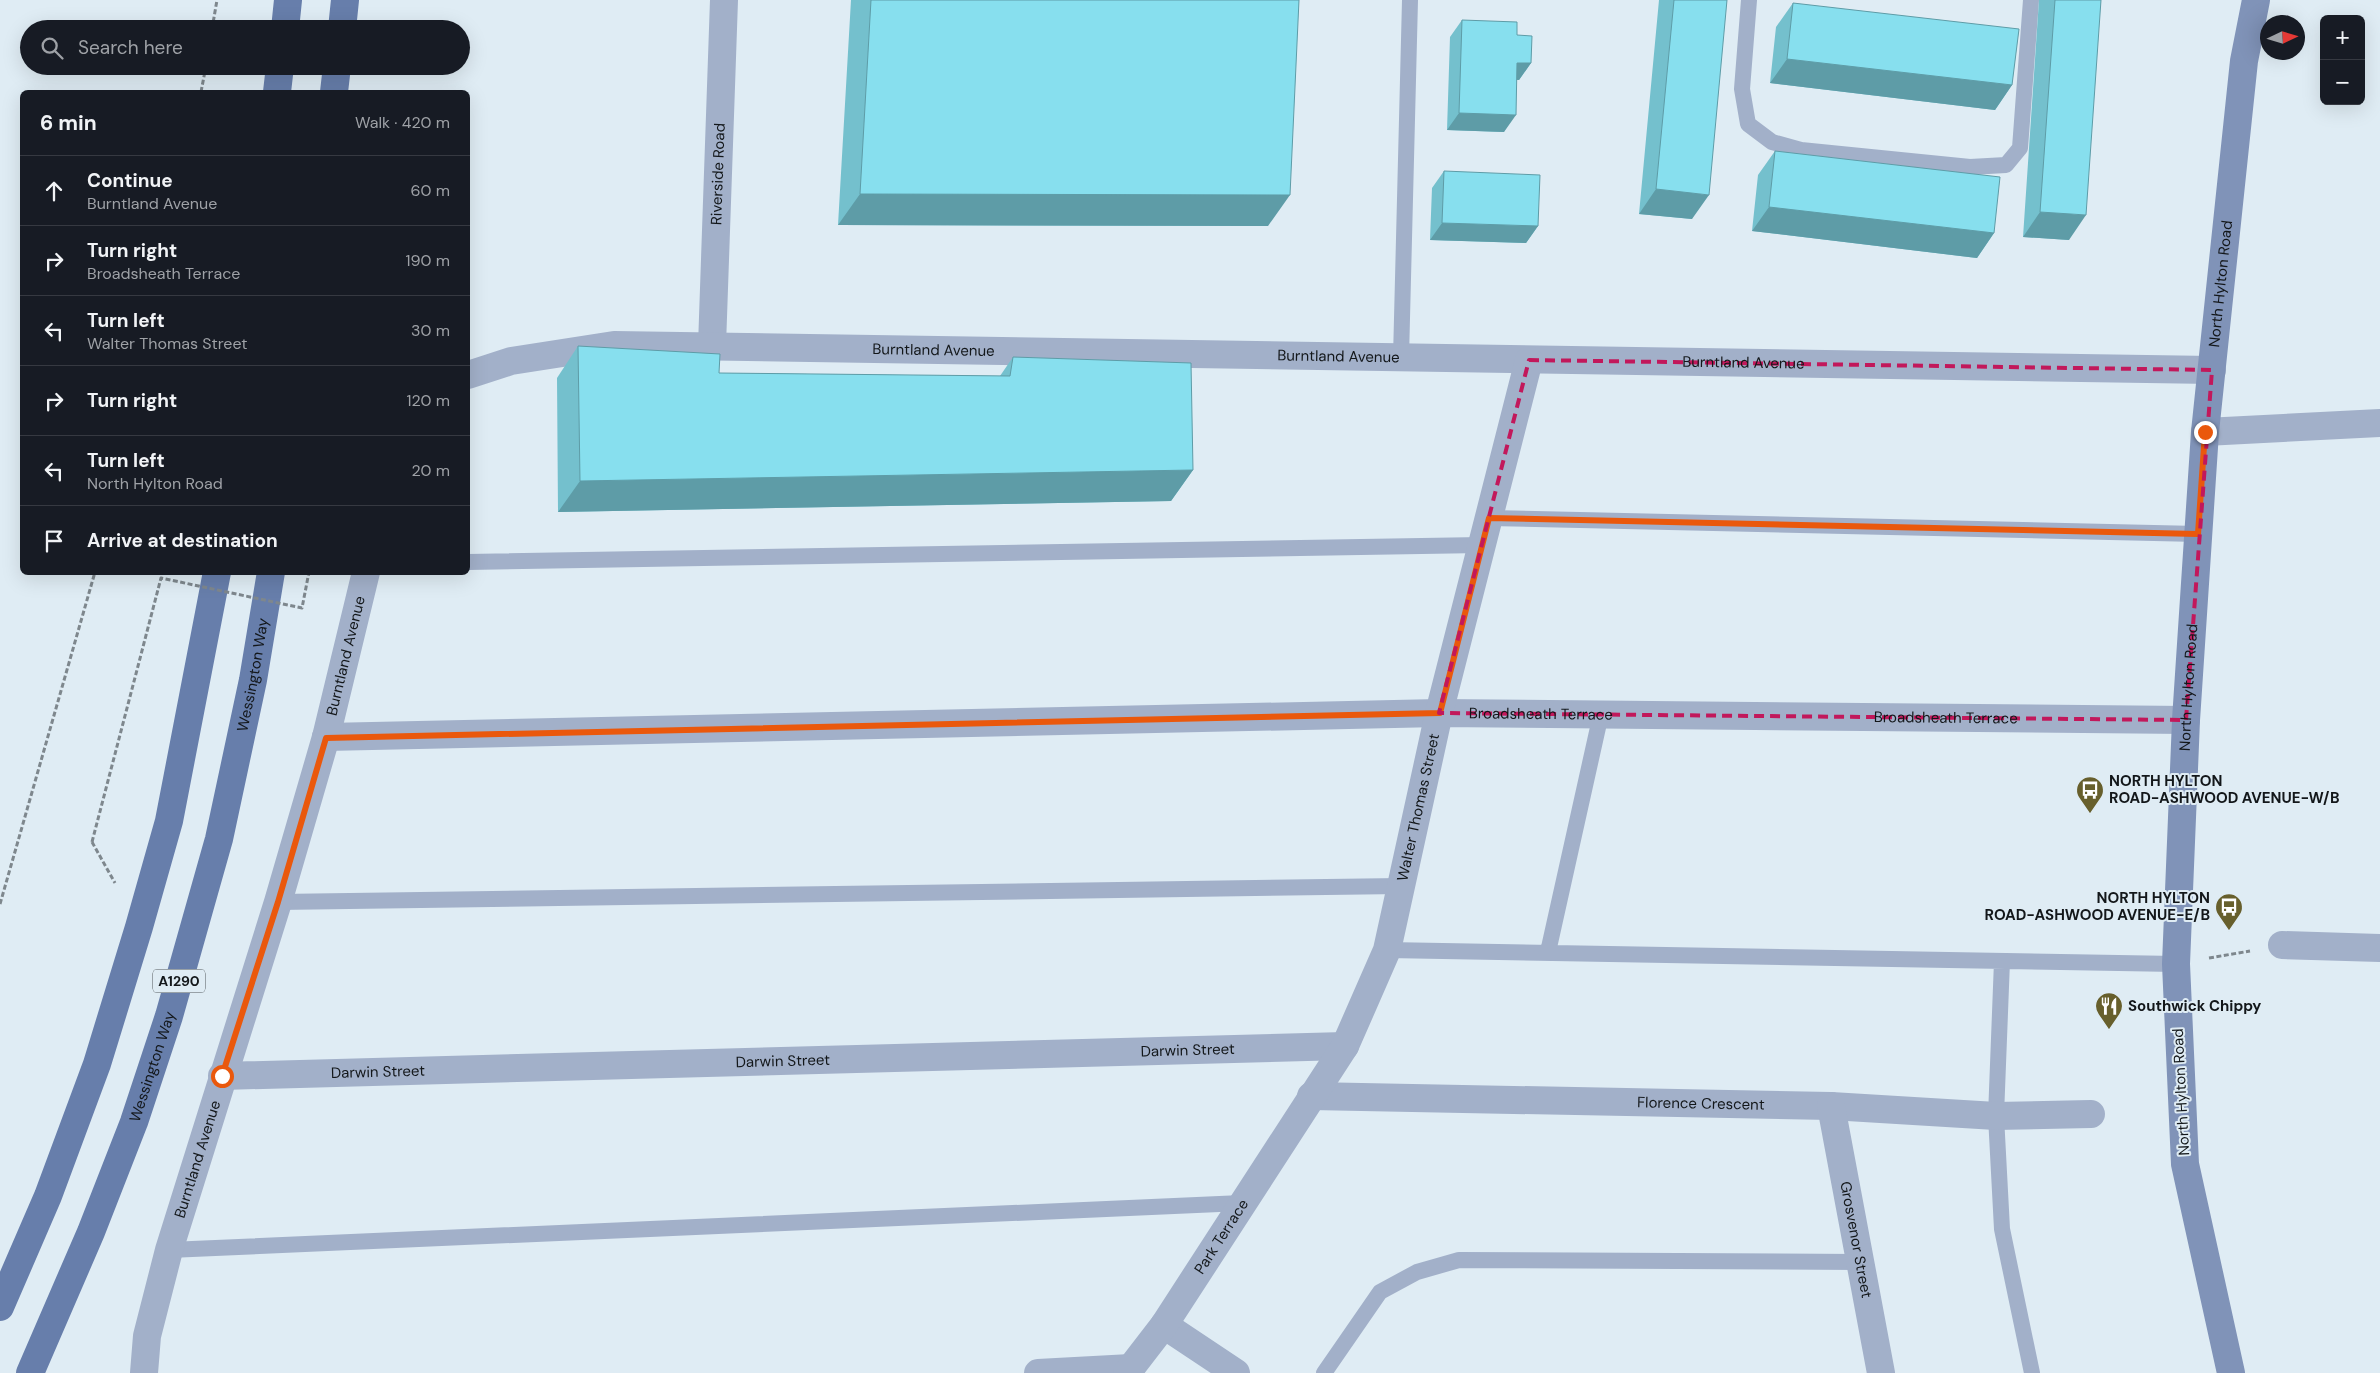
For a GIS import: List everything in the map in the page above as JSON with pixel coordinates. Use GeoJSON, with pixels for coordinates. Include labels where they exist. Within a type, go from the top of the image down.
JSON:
{"type":"FeatureCollection","features":[{"type":"Feature","properties":{"kind":"main road"},"geometry":{"type":"LineString","coordinates":[[286,20],[288,0]]}},
{"type":"Feature","properties":{"kind":"main road"},"geometry":{"type":"LineString","coordinates":[[343,20],[345,0]]}},
{"type":"Feature","properties":{"kind":"main road"},"geometry":{"type":"LineString","coordinates":[[277,90],[279,75]]}},
{"type":"Feature","properties":{"kind":"main road"},"geometry":{"type":"LineString","coordinates":[[334,90],[336,75]]}},
{"type":"Feature","properties":{"kind":"main road"},"geometry":{"type":"LineString","coordinates":[[0,1307],[48,1196],[96,1064],[139,927],[169,821],[216,575]]}},
{"type":"Feature","properties":{"kind":"main road","name":"Wessington Way"},"geometry":{"type":"LineString","coordinates":[[30,1373],[91,1232],[134,1122],[169,1016],[219,839],[253,680],[270,575]]}},
{"type":"Feature","properties":{"kind":"street","name":"Riverside Road"},"geometry":{"type":"LineString","coordinates":[[712,346],[724,0]]}},
{"type":"Feature","properties":{"kind":"street","name":"North Hylton Road"},"geometry":{"type":"LineString","coordinates":[[2231,1373],[2184,1164],[2176,964],[2186,720],[2205,432],[2244,61],[2256,0]]}},
{"type":"Feature","properties":{"kind":"street","name":"Burntland Avenue"},"geometry":{"type":"LineString","coordinates":[[470,374],[511,361],[614,346],[2212,370]]}},
{"type":"Feature","properties":{"kind":"street","name":"Walter Thomas Street"},"geometry":{"type":"LineString","coordinates":[[1310,1096],[1345,1046],[1387,950],[1440,713],[1529,360]]}},
{"type":"Feature","properties":{"kind":"street"},"geometry":{"type":"LineString","coordinates":[[2205,432],[2380,423]]}},
{"type":"Feature","properties":{"kind":"street","name":"Burntland Avenue"},"geometry":{"type":"LineString","coordinates":[[144,1373],[147,1336],[169,1250],[278,902],[326,738],[365,575]]}},
{"type":"Feature","properties":{"kind":"street","name":"Broadsheath Terrace"},"geometry":{"type":"LineString","coordinates":[[326,738],[1440,713],[2186,720]]}},
{"type":"Feature","properties":{"kind":"street"},"geometry":{"type":"LineString","coordinates":[[2282,945],[2380,948]]}},
{"type":"Feature","properties":{"kind":"street","name":"Darwin Street"},"geometry":{"type":"LineString","coordinates":[[222,1076],[1345,1046]]}},
{"type":"Feature","properties":{"kind":"street","name":"Florence Crescent"},"geometry":{"type":"LineString","coordinates":[[1310,1096],[1831,1106],[1996,1116],[2091,1114]]}},
{"type":"Feature","properties":{"kind":"street","name":"Park Terrace"},"geometry":{"type":"LineString","coordinates":[[1129,1370],[1164,1325],[1310,1096]]}},
{"type":"Feature","properties":{"kind":"street","name":"Grosvenor Street"},"geometry":{"type":"LineString","coordinates":[[1831,1106],[1881,1373]]}},
{"type":"Feature","properties":{"kind":"street"},"geometry":{"type":"LineString","coordinates":[[1164,1325],[1236,1373]]}},
{"type":"Feature","properties":{"kind":"street"},"geometry":{"type":"LineString","coordinates":[[1038,1373],[1129,1370]]}},
{"type":"Feature","properties":{"kind":"lane"},"geometry":{"type":"LineString","coordinates":[[1401,358],[1410,0]]}},
{"type":"Feature","properties":{"kind":"lane"},"geometry":{"type":"LineString","coordinates":[[1749,0],[1742,89],[1748,124],[1772,142],[1801,150],[1970,167],[2006,165],[2020,148],[2031,0]]}},
{"type":"Feature","properties":{"kind":"lane"},"geometry":{"type":"LineString","coordinates":[[1489,518],[2198,534]]}},
{"type":"Feature","properties":{"kind":"lane"},"geometry":{"type":"LineString","coordinates":[[470,562],[1482,545]]}},
{"type":"Feature","properties":{"kind":"lane"},"geometry":{"type":"LineString","coordinates":[[1548,952],[1601,714]]}},
{"type":"Feature","properties":{"kind":"lane"},"geometry":{"type":"LineString","coordinates":[[278,902],[1401,886]]}},
{"type":"Feature","properties":{"kind":"lane"},"geometry":{"type":"LineString","coordinates":[[1387,950],[2176,964]]}},
{"type":"Feature","properties":{"kind":"lane"},"geometry":{"type":"LineString","coordinates":[[2002,960],[1996,1116],[2002,1228],[2032,1373]]}},
{"type":"Feature","properties":{"kind":"lane"},"geometry":{"type":"LineString","coordinates":[[169,1250],[1242,1203]]}},
{"type":"Feature","properties":{"kind":"lane"},"geometry":{"type":"LineString","coordinates":[[1324,1373],[1380,1292],[1417,1272],[1459,1260],[1860,1262]]}},
{"type":"Feature","properties":{"kind":"path"},"geometry":{"type":"LineString","coordinates":[[214,20],[217,0]]}},
{"type":"Feature","properties":{"kind":"path"},"geometry":{"type":"LineString","coordinates":[[201,90],[204,75]]}},
{"type":"Feature","properties":{"kind":"path"},"geometry":{"type":"LineString","coordinates":[[0,904],[94,575]]}},
{"type":"Feature","properties":{"kind":"path"},"geometry":{"type":"LineString","coordinates":[[92,842],[162,578],[302,608],[308,575]]}},
{"type":"Feature","properties":{"kind":"path"},"geometry":{"type":"LineString","coordinates":[[2176,964],[2282,945]]}},
{"type":"Feature","properties":{"kind":"highlighted area"},"geometry":{"type":"Polygon","coordinates":[[[1529,360],[2212,370],[2186,720],[1439,713],[1529,360]]]}},
{"type":"Feature","properties":{"kind":"building"},"geometry":{"type":"Polygon","coordinates":[[[871,0],[1299,0],[1290,195],[860,194],[871,0]]]}},
{"type":"Feature","properties":{"kind":"building"},"geometry":{"type":"Polygon","coordinates":[[[1674,0],[1727,0],[1709,195],[1656,189],[1674,0]]]}},
{"type":"Feature","properties":{"kind":"building"},"geometry":{"type":"Polygon","coordinates":[[[2055,0],[2101,0],[2086,215],[2040,212],[2055,0]]]}},
{"type":"Feature","properties":{"kind":"building"},"geometry":{"type":"Polygon","coordinates":[[[1793,3],[2019,29],[2012,85],[1787,59],[1793,3]]]}},
{"type":"Feature","properties":{"kind":"building"},"geometry":{"type":"Polygon","coordinates":[[[1462,20],[1517,22],[1517,35],[1532,36],[1531,63],[1517,63],[1516,115],[1459,113],[1462,20]]]}},
{"type":"Feature","properties":{"kind":"building"},"geometry":{"type":"Polygon","coordinates":[[[1775,151],[2000,177],[1994,233],[1769,207],[1775,151]]]}},
{"type":"Feature","properties":{"kind":"building"},"geometry":{"type":"Polygon","coordinates":[[[1444,171],[1540,175],[1538,226],[1442,223],[1444,171]]]}},
{"type":"Feature","properties":{"kind":"building"},"geometry":{"type":"Polygon","coordinates":[[[578,346],[720,354],[719,373],[1010,376],[1013,357],[1191,363],[1193,470],[580,481],[578,346]]]}},
{"type":"Feature","properties":{"kind":"place","name":"NORTH HYLTON ROAD-ASHWOOD AVENUE-W/B"},"geometry":{"type":"Point","coordinates":[2090,814]}},
{"type":"Feature","properties":{"kind":"place","name":"NORTH HYLTON ROAD-ASHWOOD AVENUE-E/B"},"geometry":{"type":"Point","coordinates":[2229,931]}},
{"type":"Feature","properties":{"kind":"place","name":"Southwick Chippy"},"geometry":{"type":"Point","coordinates":[2109,1030]}},
{"type":"Feature","properties":{"kind":"route"},"geometry":{"type":"LineString","coordinates":[[222,1076],[278,902],[326,738],[1440,713],[1489,518],[2198,534],[2205,432]]}}]}
